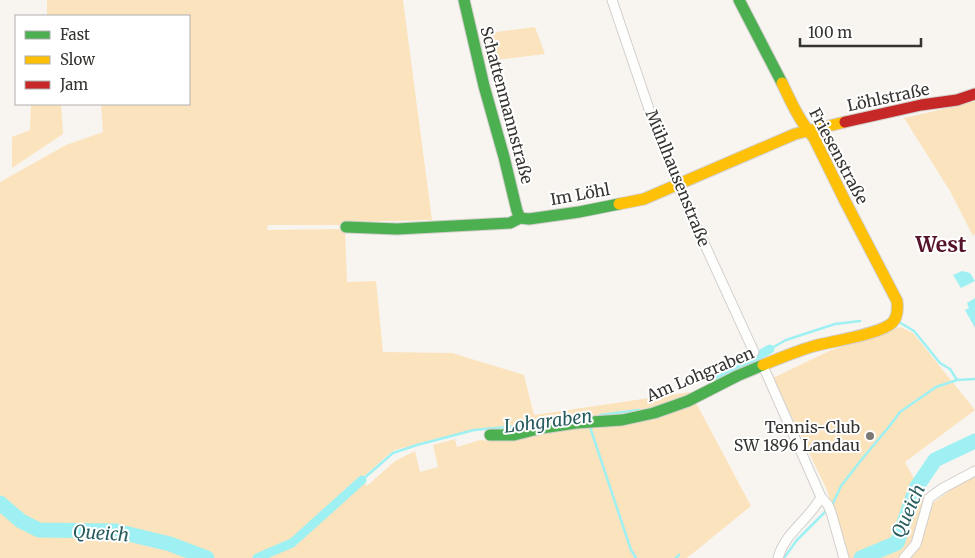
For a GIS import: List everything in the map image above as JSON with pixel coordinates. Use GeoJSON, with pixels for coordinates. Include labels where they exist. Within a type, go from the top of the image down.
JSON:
{"type":"FeatureCollection","features":[{"type":"Feature","properties":{"kind":"street","name":"Schattenmannstraße"},"geometry":{"type":"LineString","coordinates":[[464,0],[484,86],[520,218]]}},
{"type":"Feature","properties":{"kind":"street","name":"Mühlhausenstraße"},"geometry":{"type":"LineString","coordinates":[[612,0],[682,195],[754,352]]}},
{"type":"Feature","properties":{"kind":"street","name":"Friesenstraße"},"geometry":{"type":"LineString","coordinates":[[739,0],[800,119],[814,138],[844,201],[897,301],[898,314],[889,326]]}},
{"type":"Feature","properties":{"kind":"street","name":"Löhlstraße"},"geometry":{"type":"LineString","coordinates":[[807,130],[920,105],[957,100],[975,94]]}},
{"type":"Feature","properties":{"kind":"street","name":"Im Löhl"},"geometry":{"type":"LineString","coordinates":[[346,227],[397,229],[510,223],[520,218],[529,219],[579,212],[644,199],[807,130]]}},
{"type":"Feature","properties":{"kind":"street","name":"Am Lohgraben"},"geometry":{"type":"LineString","coordinates":[[490,435],[514,435],[576,422],[632,418],[667,409],[737,376],[801,350],[889,326]]}},
{"type":"Feature","properties":{"kind":"street"},"geometry":{"type":"LineString","coordinates":[[763,366],[820,497],[828,505],[834,518],[844,558]]}},
{"type":"Feature","properties":{"kind":"street"},"geometry":{"type":"LineString","coordinates":[[904,558],[916,544],[929,498],[943,488],[975,471]]}},
{"type":"Feature","properties":{"kind":"street"},"geometry":{"type":"LineString","coordinates":[[778,558],[788,536],[809,515],[817,505],[820,497]]}},
{"type":"Feature","properties":{"kind":"shaded area"},"geometry":{"type":"Polygon","coordinates":[[[47,0],[403,0],[432,220],[345,222],[344,225],[268,225],[267,230],[345,229],[347,282],[376,281],[383,352],[452,353],[524,375],[534,415],[690,392],[692,395],[665,405],[629,411],[471,430],[395,450],[362,478],[367,486],[395,461],[415,451],[420,472],[438,467],[433,445],[455,439],[457,447],[480,440],[493,441],[695,401],[751,506],[687,558],[0,558],[0,182],[66,145],[103,132],[101,105],[190,105],[190,15],[47,15],[47,0]]]}},
{"type":"Feature","properties":{"kind":"shaded area"},"geometry":{"type":"Polygon","coordinates":[[[535,27],[545,54],[486,61],[481,34],[535,27]]]}},
{"type":"Feature","properties":{"kind":"shaded area"},"geometry":{"type":"Polygon","coordinates":[[[975,101],[975,234],[973,236],[950,191],[904,118],[975,101]]]}},
{"type":"Feature","properties":{"kind":"shaded area"},"geometry":{"type":"Polygon","coordinates":[[[31,105],[61,105],[63,134],[12,168],[12,137],[30,130],[31,105]]]}},
{"type":"Feature","properties":{"kind":"shaded area","name":"Tennis-Club SW 1896 Landau"},"geometry":{"type":"Polygon","coordinates":[[[901,327],[913,333],[975,410],[905,462],[929,506],[957,485],[975,476],[975,558],[849,558],[827,490],[773,378],[829,351],[901,327]]]}},
{"type":"Feature","properties":{"kind":"water"},"geometry":{"type":"Polygon","coordinates":[[[962,271],[970,273],[975,281],[961,288],[953,275],[962,271]]]}},
{"type":"Feature","properties":{"kind":"water"},"geometry":{"type":"Polygon","coordinates":[[[975,298],[975,328],[965,310],[969,308],[967,303],[975,298]]]}},
{"type":"Feature","properties":{"kind":"waterway","name":"Lohgraben"},"geometry":{"type":"LineString","coordinates":[[770,349],[786,340],[835,324],[860,321]]}},
{"type":"Feature","properties":{"kind":"waterway","name":"Lohgraben"},"geometry":{"type":"LineString","coordinates":[[899,322],[914,331],[940,363],[950,369],[957,380]]}},
{"type":"Feature","properties":{"kind":"waterway","name":"Lohgraben"},"geometry":{"type":"LineString","coordinates":[[713,382],[770,349]]}},
{"type":"Feature","properties":{"kind":"waterway"},"geometry":{"type":"LineString","coordinates":[[832,505],[841,486],[900,412],[936,387],[957,380],[975,379]]}},
{"type":"Feature","properties":{"kind":"waterway","name":"Lohgraben"},"geometry":{"type":"LineString","coordinates":[[600,415],[639,410]]}},
{"type":"Feature","properties":{"kind":"waterway","name":"Lohgraben"},"geometry":{"type":"LineString","coordinates":[[362,480],[393,453],[417,445],[474,430],[531,425]]}},
{"type":"Feature","properties":{"kind":"waterway"},"geometry":{"type":"LineString","coordinates":[[590,427],[631,550],[636,558]]}},
{"type":"Feature","properties":{"kind":"waterway","name":"Queich"},"geometry":{"type":"LineString","coordinates":[[861,558],[897,543],[916,488],[935,460],[975,441]]}},
{"type":"Feature","properties":{"kind":"waterway","name":"Lohgraben"},"geometry":{"type":"LineString","coordinates":[[257,558],[292,543],[362,480]]}},
{"type":"Feature","properties":{"kind":"waterway","name":"Queich"},"geometry":{"type":"LineString","coordinates":[[0,503],[21,521],[39,530],[116,531],[170,544],[207,558]]}},
{"type":"Feature","properties":{"kind":"waterway"},"geometry":{"type":"LineString","coordinates":[[784,558],[797,540],[828,509]]}},
{"type":"Feature","properties":{"kind":"waterway"},"geometry":{"type":"LineString","coordinates":[[676,558],[679,555]]}},
{"type":"Feature","properties":{"kind":"traffic: fast"},"geometry":{"type":"LineString","coordinates":[[464,0],[484,86],[520,218]]}},
{"type":"Feature","properties":{"kind":"traffic: fast"},"geometry":{"type":"LineString","coordinates":[[739,0],[782,83]]}},
{"type":"Feature","properties":{"kind":"traffic: fast"},"geometry":{"type":"LineString","coordinates":[[346,227],[397,229],[510,223],[520,218],[529,219],[579,212],[619,204]]}},
{"type":"Feature","properties":{"kind":"traffic: fast"},"geometry":{"type":"LineString","coordinates":[[490,435],[514,435],[542,428],[576,423],[622,420],[654,413],[688,401],[763,365]]}},
{"type":"Feature","properties":{"kind":"traffic: slow"},"geometry":{"type":"LineString","coordinates":[[763,365],[814,346],[877,331],[892,323],[897,310],[897,301],[814,138],[800,119],[782,83]]}},
{"type":"Feature","properties":{"kind":"traffic: slow"},"geometry":{"type":"LineString","coordinates":[[619,204],[644,199],[795,134],[845,122]]}},
{"type":"Feature","properties":{"kind":"traffic: jam"},"geometry":{"type":"LineString","coordinates":[[845,122],[921,105],[957,100],[975,94]]}},
{"type":"Feature","properties":{"kind":"place","name":"Tennis-Club SW 1896 Landau"},"geometry":{"type":"Point","coordinates":[870,436]}},
{"type":"Feature","properties":{"kind":"district","name":"West"},"geometry":{"type":"Point","coordinates":[941,244]}}]}
